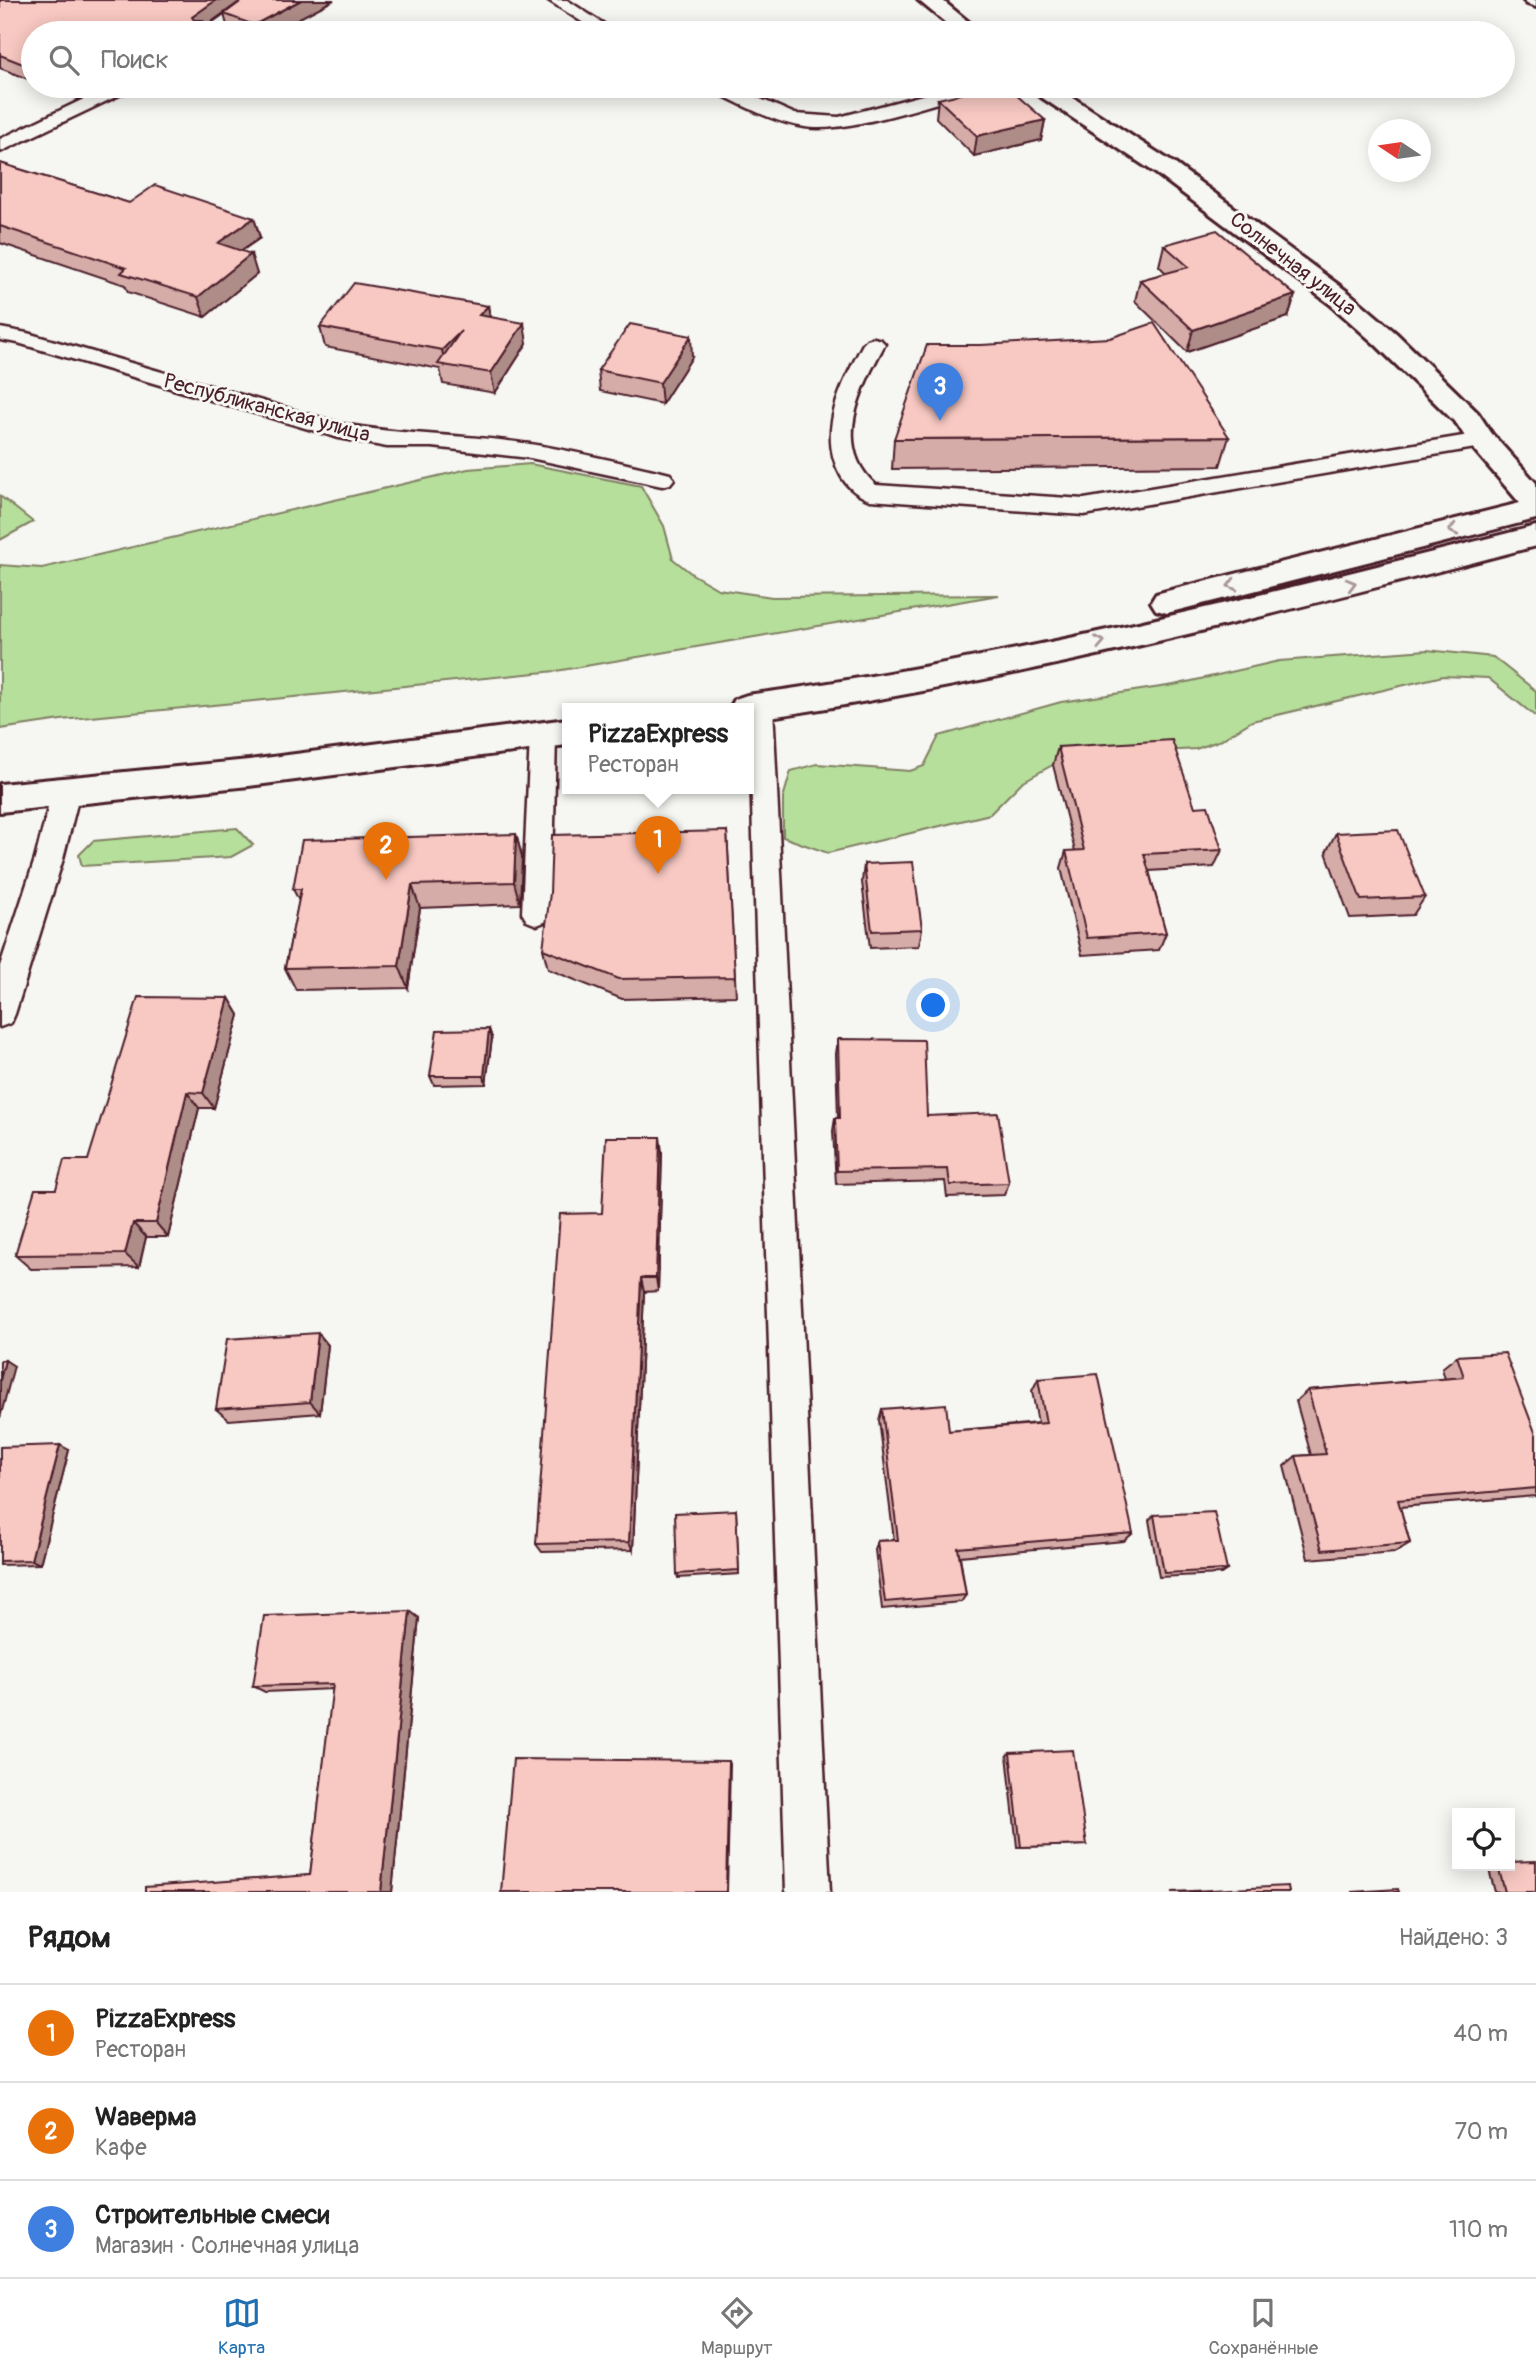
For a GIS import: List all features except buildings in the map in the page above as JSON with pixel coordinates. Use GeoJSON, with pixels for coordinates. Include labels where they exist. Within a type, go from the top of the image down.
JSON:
{"type":"FeatureCollection","features":[{"type":"Feature","properties":{"kind":"main road"},"geometry":{"type":"LineString","coordinates":[[929,0],[956,21]]}},
{"type":"Feature","properties":{"kind":"main road","name":"Солнечная улица"},"geometry":{"type":"LineString","coordinates":[[1058,98],[1166,169],[1339,298],[1468,419],[1480,440],[1514,479],[1533,519]]}},
{"type":"Feature","properties":{"kind":"main road"},"geometry":{"type":"LineString","coordinates":[[758,706],[1533,519]]}},
{"type":"Feature","properties":{"kind":"main road"},"geometry":{"type":"LineString","coordinates":[[0,798],[249,773],[555,734]]}},
{"type":"Feature","properties":{"kind":"lane"},"geometry":{"type":"LineString","coordinates":[[225,21],[257,0]]}},
{"type":"Feature","properties":{"kind":"lane"},"geometry":{"type":"LineString","coordinates":[[556,0],[590,21]]}},
{"type":"Feature","properties":{"kind":"lane"},"geometry":{"type":"LineString","coordinates":[[0,146],[99,98]]}},
{"type":"Feature","properties":{"kind":"lane"},"geometry":{"type":"LineString","coordinates":[[744,98],[795,121],[823,124],[930,98]]}},
{"type":"Feature","properties":{"kind":"lane","name":"Республиканская улица"},"geometry":{"type":"LineString","coordinates":[[0,334],[31,340],[339,431],[387,440],[432,440],[530,451],[662,480]]}},
{"type":"Feature","properties":{"kind":"lane"},"geometry":{"type":"LineString","coordinates":[[874,344],[848,397],[840,438],[848,471],[858,484],[870,492],[1084,507],[1480,440]]}},
{"type":"Feature","properties":{"kind":"lane"},"geometry":{"type":"LineString","coordinates":[[758,706],[808,1892]]}},
{"type":"Feature","properties":{"kind":"lane"},"geometry":{"type":"LineString","coordinates":[[537,913],[555,734]]}},
{"type":"Feature","properties":{"kind":"lane"},"geometry":{"type":"LineString","coordinates":[[0,1014],[49,859],[66,792]]}},
{"type":"Feature","properties":{"kind":"green space"},"geometry":{"type":"Polygon","coordinates":[[[530,464],[641,486],[664,526],[673,559],[718,589],[772,597],[999,595],[556,671],[61,720],[0,729],[0,565],[42,568],[468,469],[530,464]]]}},
{"type":"Feature","properties":{"kind":"green space"},"geometry":{"type":"Polygon","coordinates":[[[0,496],[33,522],[0,540],[0,496]]]}},
{"type":"Feature","properties":{"kind":"green space"},"geometry":{"type":"Polygon","coordinates":[[[1427,650],[1493,657],[1536,691],[1536,717],[1488,678],[1443,676],[1252,721],[1221,740],[1196,749],[1067,757],[1022,782],[990,814],[828,853],[783,837],[783,798],[791,771],[817,764],[910,771],[924,766],[939,736],[1061,702],[1174,685],[1279,661],[1427,650]]]}},
{"type":"Feature","properties":{"kind":"green space"},"geometry":{"type":"Polygon","coordinates":[[[237,828],[253,845],[231,857],[82,866],[79,855],[93,841],[237,828]]]}},
{"type":"Feature","properties":{"kind":"place","name":"Строительные смеси"},"geometry":{"type":"Point","coordinates":[940,421]}},
{"type":"Feature","properties":{"kind":"place","name":"PizzaExpress"},"geometry":{"type":"Point","coordinates":[658,874]}},
{"type":"Feature","properties":{"kind":"place","name":"Wаверма"},"geometry":{"type":"Point","coordinates":[386,880]}}]}
